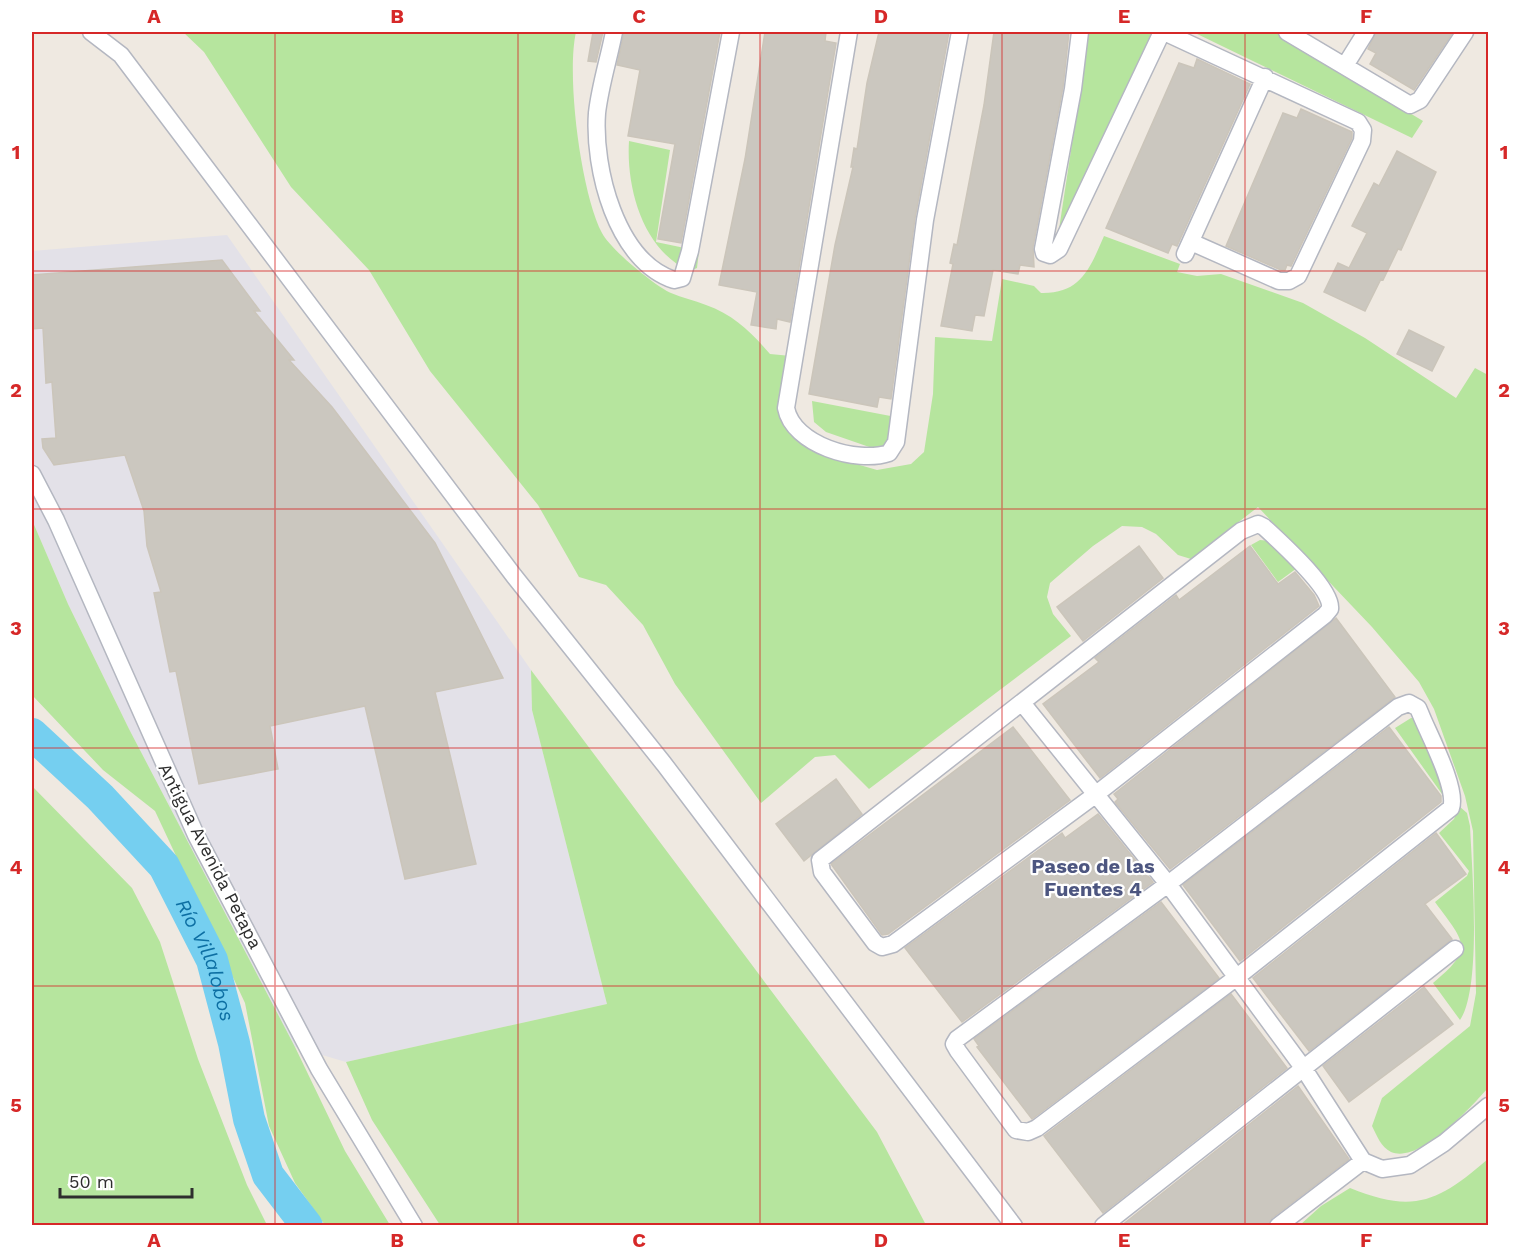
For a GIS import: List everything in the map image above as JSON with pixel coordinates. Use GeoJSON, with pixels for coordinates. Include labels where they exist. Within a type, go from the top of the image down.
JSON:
{"type":"FeatureCollection","features":[{"type":"Feature","properties":{"kind":"street"},"geometry":{"type":"LineString","coordinates":[[91,32],[121,55],[514,576],[671,774],[1014,1226]]}},
{"type":"Feature","properties":{"kind":"street"},"geometry":{"type":"LineString","coordinates":[[614,32],[597,111],[596,136],[604,184],[621,230],[637,252],[654,270],[674,280],[682,278],[690,251],[731,32]]}},
{"type":"Feature","properties":{"kind":"street"},"geometry":{"type":"LineString","coordinates":[[849,32],[786,408],[796,430],[806,437],[860,457],[889,453],[896,442],[925,220],[960,32]]}},
{"type":"Feature","properties":{"kind":"street"},"geometry":{"type":"LineString","coordinates":[[1080,32],[1072,89],[1042,249],[1044,254],[1050,255],[1059,249],[1163,32],[1265,77],[1358,122],[1363,130],[1362,141],[1298,276],[1289,282],[1280,281],[1188,248],[1265,77]]}},
{"type":"Feature","properties":{"kind":"street"},"geometry":{"type":"LineString","coordinates":[[1287,32],[1413,104],[1420,100],[1465,32]]}},
{"type":"Feature","properties":{"kind":"street"},"geometry":{"type":"LineString","coordinates":[[1346,64],[1366,32]]}},
{"type":"Feature","properties":{"kind":"street","name":"Antigua Avenida Petapa"},"geometry":{"type":"LineString","coordinates":[[32,474],[56,520],[196,835],[319,1069],[414,1226]]}},
{"type":"Feature","properties":{"kind":"street"},"geometry":{"type":"LineString","coordinates":[[1253,525],[1264,526],[1315,580],[1330,601],[1330,609],[1095,795],[893,944],[882,947],[875,943],[822,872],[820,860],[1253,525]]}},
{"type":"Feature","properties":{"kind":"street"},"geometry":{"type":"LineString","coordinates":[[1409,703],[1418,708],[1452,792],[1451,808],[1237,977],[1037,1128],[1028,1132],[1016,1130],[954,1044],[957,1039],[1168,884],[1398,707],[1409,703]]}},
{"type":"Feature","properties":{"kind":"street"},"geometry":{"type":"LineString","coordinates":[[1023,704],[1168,884],[1304,1069],[1363,1161],[1382,1169],[1410,1165],[1444,1143],[1488,1106]]}},
{"type":"Feature","properties":{"kind":"street"},"geometry":{"type":"LineString","coordinates":[[1103,1226],[1455,949]]}},
{"type":"Feature","properties":{"kind":"street"},"geometry":{"type":"LineString","coordinates":[[1278,1226],[1363,1161]]}},
{"type":"Feature","properties":{"kind":"shaded area"},"geometry":{"type":"Polygon","coordinates":[[[227,235],[531,670],[532,710],[607,1004],[346,1062],[295,1047],[129,729],[68,604],[32,520],[32,251],[227,235]]]}},
{"type":"Feature","properties":{"kind":"green space"},"geometry":{"type":"Polygon","coordinates":[[[183,32],[576,32],[573,76],[577,134],[594,215],[602,233],[614,248],[664,289],[716,309],[734,319],[749,331],[770,354],[791,356],[787,420],[839,459],[877,470],[911,464],[924,452],[933,394],[935,337],[992,341],[1002,279],[1034,286],[1041,293],[1066,289],[1082,277],[1094,259],[1104,236],[1180,264],[1177,272],[1197,276],[1221,274],[1303,303],[1365,338],[1456,398],[1475,368],[1488,375],[1488,1088],[1444,1132],[1416,1150],[1403,1153],[1391,1152],[1382,1144],[1372,1126],[1382,1098],[1470,1026],[1476,993],[1473,831],[1465,796],[1434,709],[1419,682],[1372,627],[1258,507],[1191,559],[1178,555],[1156,534],[1142,527],[1122,526],[1093,546],[1050,583],[1047,597],[1053,614],[1071,636],[869,789],[835,755],[815,757],[761,803],[675,684],[643,625],[606,585],[579,577],[538,505],[430,371],[369,270],[291,187],[204,52],[183,32]]]}},
{"type":"Feature","properties":{"kind":"green space"},"geometry":{"type":"Polygon","coordinates":[[[1089,32],[1153,34],[1068,250],[1061,256],[1056,249],[1089,32]]]}},
{"type":"Feature","properties":{"kind":"green space"},"geometry":{"type":"Polygon","coordinates":[[[1193,32],[1275,32],[1423,121],[1412,138],[1193,32]]]}},
{"type":"Feature","properties":{"kind":"green space"},"geometry":{"type":"Polygon","coordinates":[[[629,141],[670,150],[656,242],[699,251],[697,268],[690,271],[674,262],[660,249],[649,233],[635,198],[629,159],[629,141]]]}},
{"type":"Feature","properties":{"kind":"green space"},"geometry":{"type":"Polygon","coordinates":[[[812,401],[901,418],[896,441],[878,450],[826,432],[814,422],[812,401]]]}},
{"type":"Feature","properties":{"kind":"green space"},"geometry":{"type":"Polygon","coordinates":[[[32,520],[68,604],[129,729],[295,1047],[345,1151],[390,1225],[325,1225],[295,1183],[269,1126],[245,1003],[155,811],[103,770],[32,695],[32,520]]]}},
{"type":"Feature","properties":{"kind":"green space"},"geometry":{"type":"Polygon","coordinates":[[[1260,540],[1270,541],[1297,568],[1278,582],[1251,545],[1260,540]]]}},
{"type":"Feature","properties":{"kind":"green space"},"geometry":{"type":"Polygon","coordinates":[[[531,670],[877,1132],[926,1225],[440,1225],[372,1120],[346,1062],[607,1004],[532,710],[531,670]]]}},
{"type":"Feature","properties":{"kind":"green space"},"geometry":{"type":"Polygon","coordinates":[[[1414,718],[1446,789],[1447,801],[1395,728],[1414,718]]]}},
{"type":"Feature","properties":{"kind":"green space"},"geometry":{"type":"Polygon","coordinates":[[[32,786],[132,888],[160,942],[198,1059],[247,1185],[267,1225],[32,1225],[32,786]]]}},
{"type":"Feature","properties":{"kind":"green space"},"geometry":{"type":"Polygon","coordinates":[[[1459,806],[1467,813],[1470,826],[1474,898],[1471,982],[1467,1004],[1460,1020],[1433,983],[1456,961],[1460,953],[1461,944],[1458,936],[1435,902],[1467,876],[1469,871],[1439,833],[1454,819],[1459,806]]]}},
{"type":"Feature","properties":{"kind":"green space"},"geometry":{"type":"Polygon","coordinates":[[[1488,1159],[1488,1225],[1300,1225],[1321,1206],[1350,1188],[1392,1200],[1409,1202],[1424,1199],[1439,1194],[1454,1185],[1488,1159]]]}},
{"type":"Feature","properties":{"kind":"building"},"geometry":{"type":"Polygon","coordinates":[[[593,32],[603,32],[596,62],[588,61],[593,32]]]}},
{"type":"Feature","properties":{"kind":"building"},"geometry":{"type":"Polygon","coordinates":[[[624,32],[720,32],[681,243],[658,239],[675,144],[628,136],[640,70],[617,65],[624,32]]]}},
{"type":"Feature","properties":{"kind":"building"},"geometry":{"type":"Polygon","coordinates":[[[765,32],[826,32],[825,41],[836,43],[790,322],[777,319],[776,329],[751,325],[757,292],[719,285],[745,159],[765,32]]]}},
{"type":"Feature","properties":{"kind":"building"},"geometry":{"type":"Polygon","coordinates":[[[879,32],[949,32],[915,218],[891,399],[879,397],[877,407],[809,394],[835,245],[853,167],[851,167],[854,148],[857,149],[867,83],[879,32]]]}},
{"type":"Feature","properties":{"kind":"building"},"geometry":{"type":"Polygon","coordinates":[[[994,32],[1069,32],[1063,87],[1033,247],[1034,267],[1020,265],[1018,274],[993,270],[984,316],[975,315],[972,331],[941,326],[953,264],[950,263],[954,244],[957,245],[984,105],[994,32]]]}},
{"type":"Feature","properties":{"kind":"building"},"geometry":{"type":"Polygon","coordinates":[[[1376,32],[1453,32],[1414,90],[1370,64],[1376,53],[1368,49],[1376,32]]]}},
{"type":"Feature","properties":{"kind":"building"},"geometry":{"type":"Polygon","coordinates":[[[1197,59],[1250,84],[1177,246],[1172,244],[1168,253],[1106,228],[1179,63],[1194,68],[1197,59]]]}},
{"type":"Feature","properties":{"kind":"building"},"geometry":{"type":"Polygon","coordinates":[[[1301,109],[1352,132],[1352,138],[1291,266],[1287,265],[1285,270],[1281,270],[1226,246],[1283,113],[1297,118],[1301,109]]]}},
{"type":"Feature","properties":{"kind":"building"},"geometry":{"type":"Polygon","coordinates":[[[1397,151],[1436,172],[1401,250],[1398,249],[1365,311],[1324,292],[1338,263],[1349,268],[1367,233],[1352,226],[1374,183],[1379,186],[1397,151]]]}},
{"type":"Feature","properties":{"kind":"building"},"geometry":{"type":"Polygon","coordinates":[[[222,260],[260,311],[254,311],[294,360],[289,360],[332,407],[435,543],[503,678],[435,692],[476,864],[405,879],[365,706],[270,726],[278,769],[199,784],[176,671],[170,672],[154,593],[161,592],[147,546],[144,511],[125,455],[54,465],[43,448],[42,439],[56,438],[52,382],[46,383],[43,328],[32,329],[32,275],[222,260]]]}},
{"type":"Feature","properties":{"kind":"building"},"geometry":{"type":"Polygon","coordinates":[[[1409,330],[1444,347],[1432,371],[1397,354],[1409,330]]]}},
{"type":"Feature","properties":{"kind":"building"},"geometry":{"type":"Polygon","coordinates":[[[1139,546],[1163,578],[1083,641],[1057,607],[1139,546]]]}},
{"type":"Feature","properties":{"kind":"building"},"geometry":{"type":"Polygon","coordinates":[[[1250,546],[1278,584],[1295,572],[1314,595],[1319,606],[1100,778],[1043,704],[1099,662],[1095,658],[1176,595],[1179,600],[1250,546]]]}},
{"type":"Feature","properties":{"kind":"building"},"geometry":{"type":"Polygon","coordinates":[[[1336,618],[1395,697],[1170,869],[1115,802],[1118,799],[1114,794],[1336,618]]]}},
{"type":"Feature","properties":{"kind":"building"},"geometry":{"type":"Polygon","coordinates":[[[1013,727],[1070,800],[888,934],[882,935],[831,864],[1013,727]]]}},
{"type":"Feature","properties":{"kind":"building"},"geometry":{"type":"Polygon","coordinates":[[[1389,727],[1441,796],[1441,802],[1240,961],[1183,885],[1389,727]]]}},
{"type":"Feature","properties":{"kind":"building"},"geometry":{"type":"Polygon","coordinates":[[[836,779],[862,814],[804,861],[776,824],[836,779]]]}},
{"type":"Feature","properties":{"kind":"building"},"geometry":{"type":"Polygon","coordinates":[[[1098,814],[1153,882],[962,1022],[905,948],[1062,833],[1065,838],[1098,814]]]}},
{"type":"Feature","properties":{"kind":"building"},"geometry":{"type":"Polygon","coordinates":[[[1436,833],[1466,874],[1425,904],[1452,939],[1309,1051],[1253,978],[1436,833]]]}},
{"type":"Feature","properties":{"kind":"building"},"geometry":{"type":"Polygon","coordinates":[[[1161,902],[1219,978],[1032,1119],[977,1047],[979,1046],[974,1039],[1161,902]]]}},
{"type":"Feature","properties":{"kind":"building"},"geometry":{"type":"Polygon","coordinates":[[[1424,987],[1453,1024],[1349,1102],[1323,1066],[1424,987]]]}},
{"type":"Feature","properties":{"kind":"building"},"geometry":{"type":"Polygon","coordinates":[[[1231,994],[1287,1068],[1103,1213],[1044,1136],[1231,994]]]}},
{"type":"Feature","properties":{"kind":"building"},"geometry":{"type":"Polygon","coordinates":[[[1298,1086],[1349,1159],[1272,1218],[1268,1226],[1121,1226],[1298,1086]]]}},
{"type":"Feature","properties":{"kind":"waterway","name":"Río Villalobos"},"geometry":{"type":"LineString","coordinates":[[32,734],[100,797],[164,866],[212,960],[234,1043],[249,1119],[268,1175],[307,1226]]}},
{"type":"Feature","properties":{"kind":"district","name":"Paseo de las Fuentes 4"},"geometry":{"type":"Point","coordinates":[1093,878]}}]}
